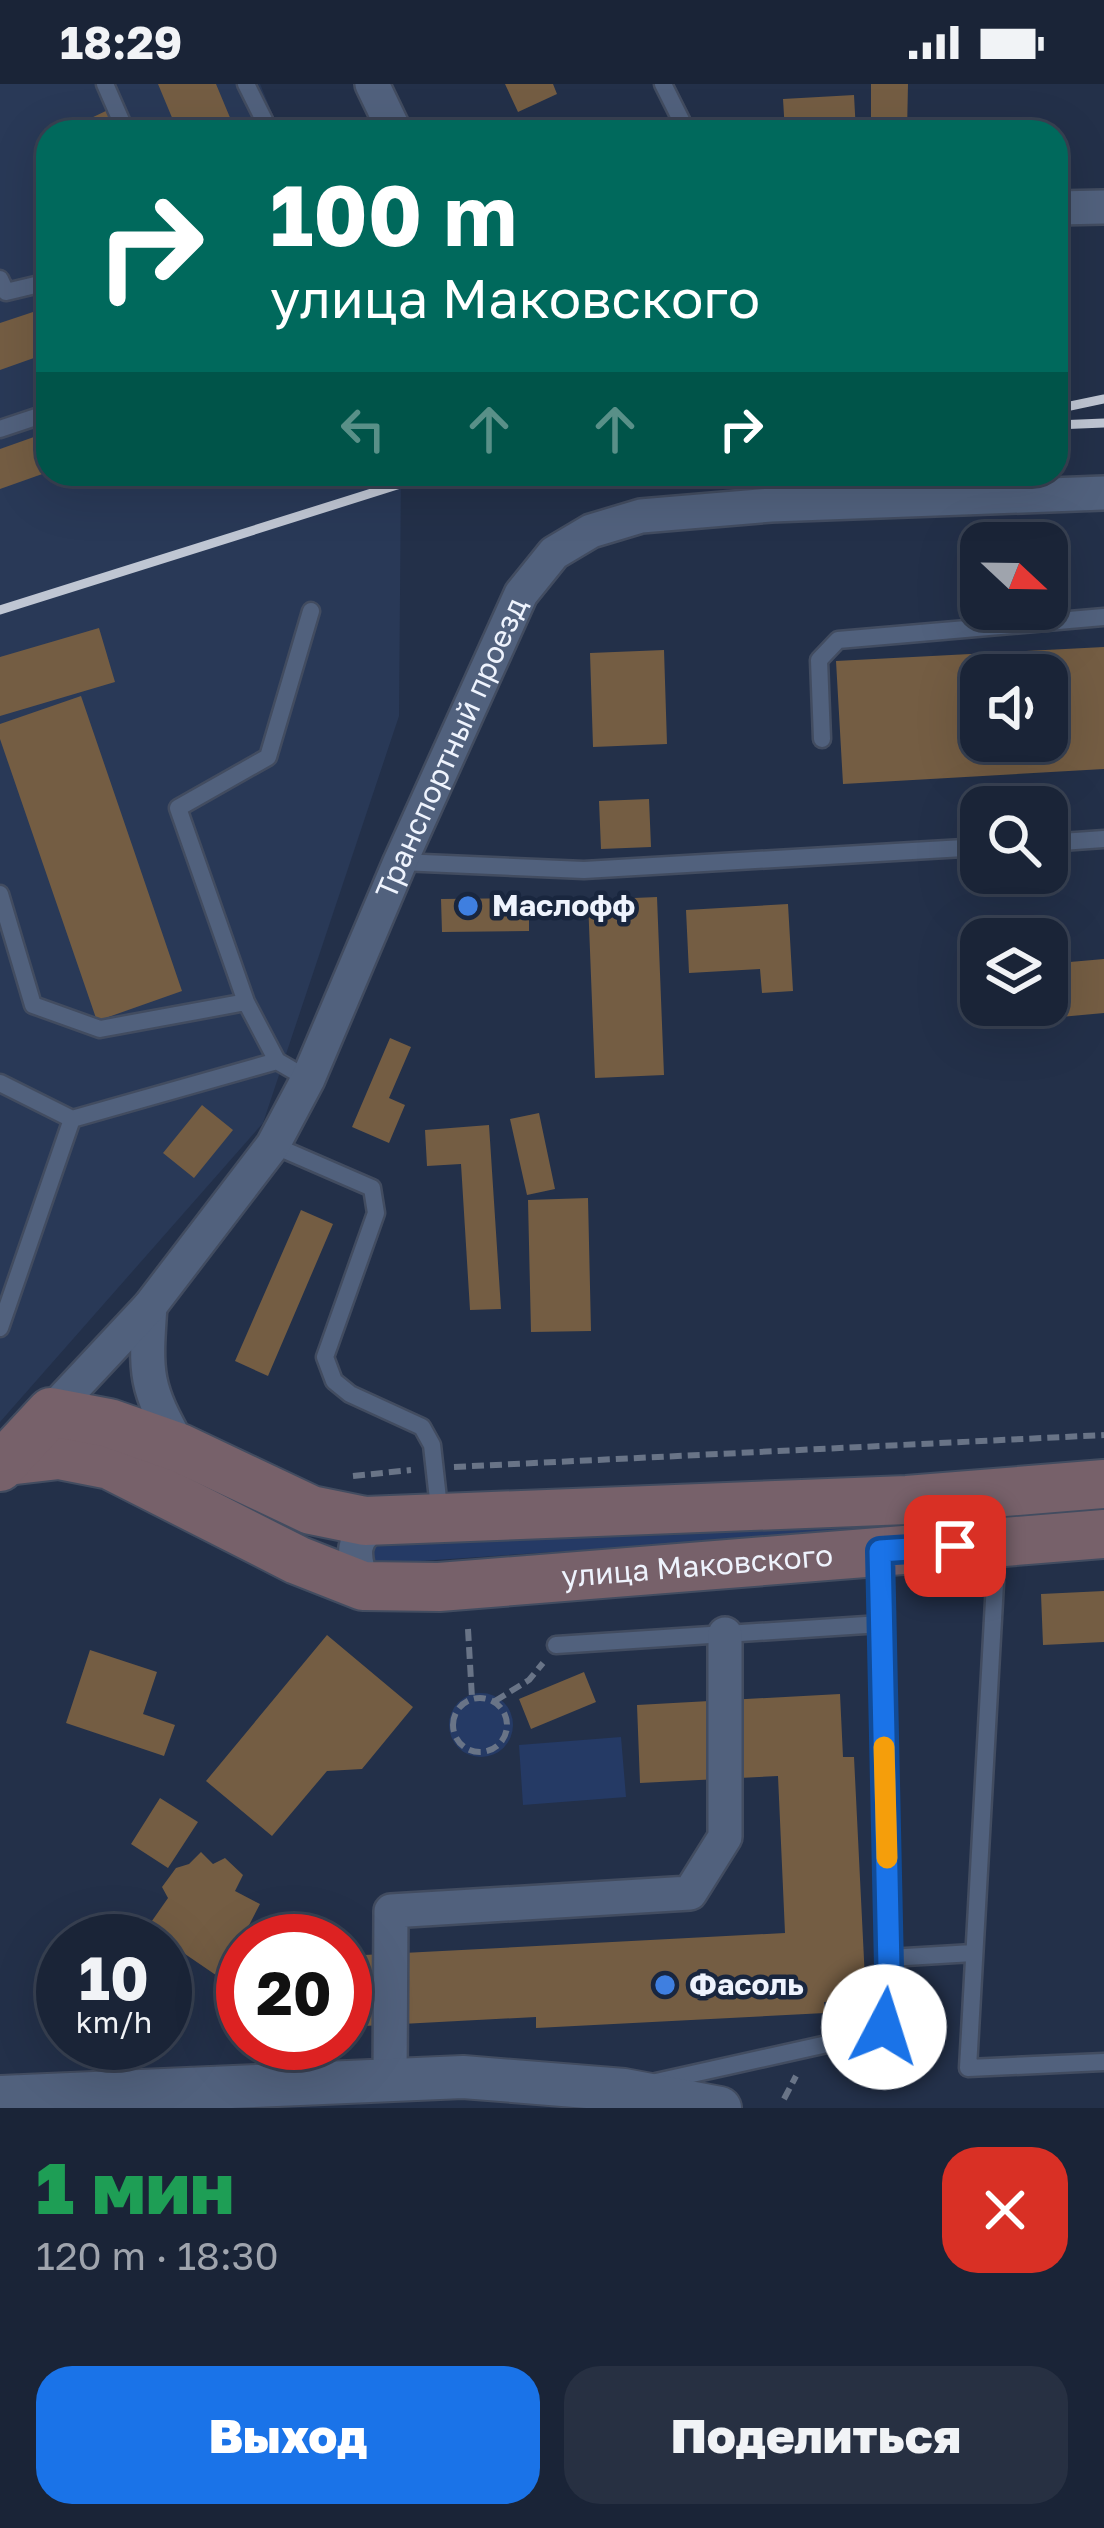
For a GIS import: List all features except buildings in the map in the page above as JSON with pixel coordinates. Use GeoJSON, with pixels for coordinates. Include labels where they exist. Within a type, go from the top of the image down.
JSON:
{"type":"FeatureCollection","features":[{"type":"Feature","properties":{"kind":"main road","name":"улица Маковского"},"geometry":{"type":"LineString","coordinates":[[3,1464],[51,1412],[110,1423],[181,1448],[311,1510],[381,1521],[908,1500],[1104,1484]]}},
{"type":"Feature","properties":{"kind":"main road","name":"улица Маковского"},"geometry":{"type":"LineString","coordinates":[[3,1464],[59,1455],[110,1465],[297,1560],[364,1586],[440,1587],[1104,1534]]}},
{"type":"Feature","properties":{"kind":"street"},"geometry":{"type":"LineString","coordinates":[[372,84],[389,120]]}},
{"type":"Feature","properties":{"kind":"street"},"geometry":{"type":"LineString","coordinates":[[1068,208],[1104,206]]}},
{"type":"Feature","properties":{"kind":"street","name":"Транспортный проезд"},"geometry":{"type":"LineString","coordinates":[[51,1412],[150,1306],[273,1145],[308,1079],[521,594],[554,553],[591,531],[641,516],[771,505],[1104,493]]}},
{"type":"Feature","properties":{"kind":"street"},"geometry":{"type":"LineString","coordinates":[[150,1306],[146,1360],[152,1400],[181,1448]]}},
{"type":"Feature","properties":{"kind":"street"},"geometry":{"type":"LineString","coordinates":[[364,1586],[353,1556],[355,1542],[365,1528],[381,1521]]}},
{"type":"Feature","properties":{"kind":"street"},"geometry":{"type":"LineString","coordinates":[[390,2078],[391,1911],[690,1893],[725,1837],[725,1634]]}},
{"type":"Feature","properties":{"kind":"street"},"geometry":{"type":"LineString","coordinates":[[0,2097],[463,2077],[555,2096],[624,2090],[720,2108]]}},
{"type":"Feature","properties":{"kind":"lane"},"geometry":{"type":"LineString","coordinates":[[105,84],[121,120]]}},
{"type":"Feature","properties":{"kind":"lane"},"geometry":{"type":"LineString","coordinates":[[246,84],[264,120]]}},
{"type":"Feature","properties":{"kind":"lane"},"geometry":{"type":"LineString","coordinates":[[663,84],[682,120]]}},
{"type":"Feature","properties":{"kind":"lane"},"geometry":{"type":"LineString","coordinates":[[0,278],[6,292],[36,286]]}},
{"type":"Feature","properties":{"kind":"lane"},"geometry":{"type":"LineString","coordinates":[[0,429],[36,416]]}},
{"type":"Feature","properties":{"kind":"lane"},"geometry":{"type":"LineString","coordinates":[[308,1079],[277,1061],[246,1002],[178,808],[268,757],[311,611]]}},
{"type":"Feature","properties":{"kind":"lane"},"geometry":{"type":"LineString","coordinates":[[822,739],[819,659],[838,640],[1104,617]]}},
{"type":"Feature","properties":{"kind":"lane"},"geometry":{"type":"LineString","coordinates":[[1068,842],[1104,839]]}},
{"type":"Feature","properties":{"kind":"lane"},"geometry":{"type":"LineString","coordinates":[[400,862],[584,870],[960,848]]}},
{"type":"Feature","properties":{"kind":"lane"},"geometry":{"type":"LineString","coordinates":[[0,894],[33,1005],[100,1029],[246,1002]]}},
{"type":"Feature","properties":{"kind":"lane"},"geometry":{"type":"LineString","coordinates":[[0,1083],[72,1119],[277,1061]]}},
{"type":"Feature","properties":{"kind":"lane"},"geometry":{"type":"LineString","coordinates":[[0,1328],[72,1119]]}},
{"type":"Feature","properties":{"kind":"lane"},"geometry":{"type":"LineString","coordinates":[[273,1145],[371,1188],[376,1213],[326,1358],[334,1381],[350,1394],[422,1427],[432,1445],[440,1520]]}},
{"type":"Feature","properties":{"kind":"lane"},"geometry":{"type":"LineString","coordinates":[[993,1543],[995,1583],[968,2068],[1104,2062]]}},
{"type":"Feature","properties":{"kind":"lane"},"geometry":{"type":"LineString","coordinates":[[624,2090],[872,2034],[884,2027],[890,2014],[880,1551]]}},
{"type":"Feature","properties":{"kind":"lane"},"geometry":{"type":"LineString","coordinates":[[556,1645],[881,1624]]}},
{"type":"Feature","properties":{"kind":"lane"},"geometry":{"type":"LineString","coordinates":[[889,1958],[974,1953]]}},
{"type":"Feature","properties":{"kind":"path"},"geometry":{"type":"LineString","coordinates":[[352,1476],[1104,1435]]}},
{"type":"Feature","properties":{"kind":"path"},"geometry":{"type":"LineString","coordinates":[[468,1629],[472,1698]]}},
{"type":"Feature","properties":{"kind":"path"},"geometry":{"type":"LineString","coordinates":[[495,1701],[506,1713],[506,1734],[491,1750],[480,1752],[460,1744],[453,1724],[455,1713],[472,1698],[495,1701],[529,1681],[556,1645]]}},
{"type":"Feature","properties":{"kind":"path"},"geometry":{"type":"LineString","coordinates":[[784,2099],[798,2072]]}},
{"type":"Feature","properties":{"kind":"shaded area"},"geometry":{"type":"Polygon","coordinates":[[[0,84],[260,84],[275,120],[36,120],[36,486],[401,486],[399,716],[263,1123],[0,1422],[0,84]]]}},
{"type":"Feature","properties":{"kind":"shaded area"},"geometry":{"type":"Polygon","coordinates":[[[1104,1497],[1104,1515],[376,1564],[367,1554],[375,1545],[1104,1497]]]}},
{"type":"Feature","properties":{"kind":"shaded area"},"geometry":{"type":"Polygon","coordinates":[[[481,1693],[504,1702],[513,1725],[504,1748],[481,1757],[458,1748],[449,1725],[458,1702],[481,1693]]]}},
{"type":"Feature","properties":{"kind":"shaded area"},"geometry":{"type":"Polygon","coordinates":[[[621,1737],[626,1797],[523,1805],[519,1745],[621,1737]]]}},
{"type":"Feature","properties":{"kind":"railway"},"geometry":{"type":"LineString","coordinates":[[1068,406],[1104,399]]}},
{"type":"Feature","properties":{"kind":"railway"},"geometry":{"type":"LineString","coordinates":[[1068,424],[1104,423]]}},
{"type":"Feature","properties":{"kind":"railway"},"geometry":{"type":"LineString","coordinates":[[0,610],[394,486]]}},
{"type":"Feature","properties":{"kind":"slow traffic"},"geometry":{"type":"LineString","coordinates":[[884,1747],[887,1858]]}},
{"type":"Feature","properties":{"kind":"place","name":"Маслофф"},"geometry":{"type":"Point","coordinates":[468,906]}},
{"type":"Feature","properties":{"kind":"place","name":"Фасоль"},"geometry":{"type":"Point","coordinates":[665,1985]}},
{"type":"Feature","properties":{"kind":"route"},"geometry":{"type":"LineString","coordinates":[[884,2027],[890,2014],[880,1551],[955,1546]]}}]}
